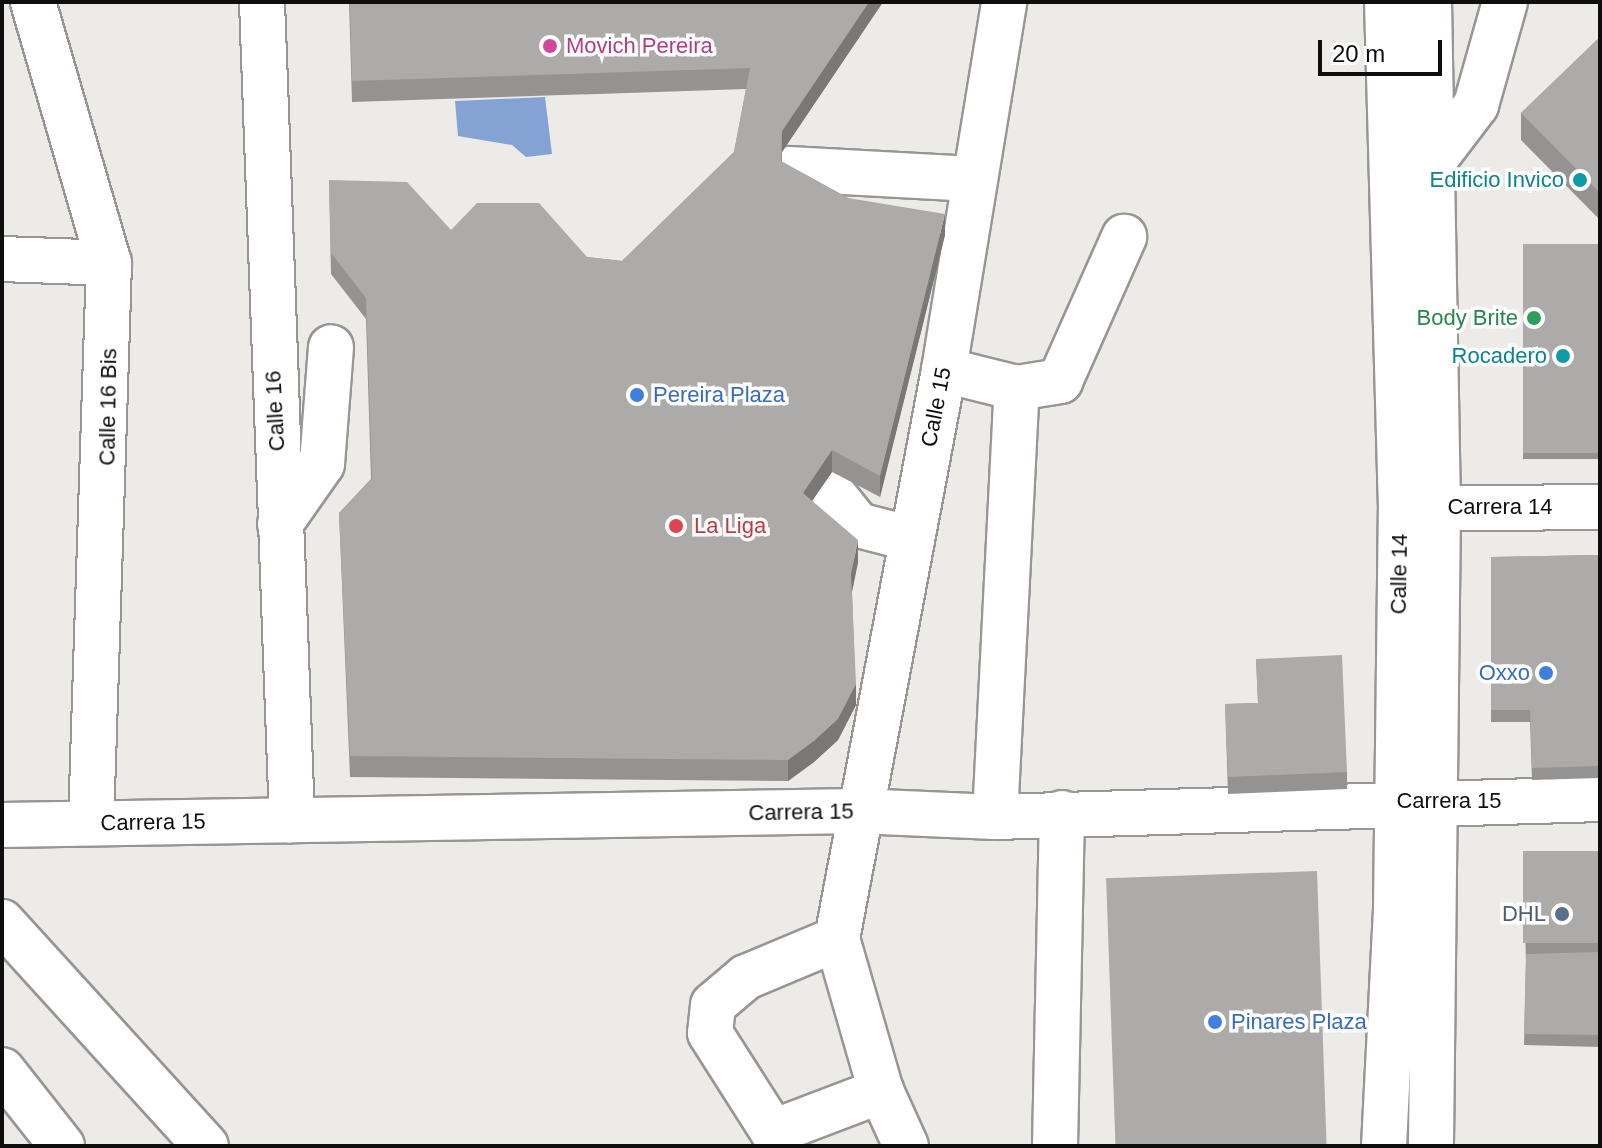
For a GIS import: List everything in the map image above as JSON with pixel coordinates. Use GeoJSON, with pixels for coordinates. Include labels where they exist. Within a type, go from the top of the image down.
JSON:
{"type":"FeatureCollection","features":[{"type":"Feature","properties":{"kind":"street","name":"Calle 16 Bis"},"geometry":{"type":"LineString","coordinates":[[33,2],[109,263],[91,823]]}},
{"type":"Feature","properties":{"kind":"street","name":"Calle 16"},"geometry":{"type":"LineString","coordinates":[[262,2],[292,820]]}},
{"type":"Feature","properties":{"kind":"street","name":"Calle 15"},"geometry":{"type":"LineString","coordinates":[[837,939],[857,811],[944,370],[1004,2]]}},
{"type":"Feature","properties":{"kind":"street","name":"Calle 14"},"geometry":{"type":"LineString","coordinates":[[1387,2],[1437,802],[1431,1146]]}},
{"type":"Feature","properties":{"kind":"street","name":"Calle 14"},"geometry":{"type":"LineString","coordinates":[[1384,1146],[1394,802],[1419,508],[1432,163],[1429,2]]}},
{"type":"Feature","properties":{"kind":"street"},"geometry":{"type":"LineString","coordinates":[[1432,163],[1476,105],[1505,2]]}},
{"type":"Feature","properties":{"kind":"street"},"geometry":{"type":"LineString","coordinates":[[788,169],[974,179]]}},
{"type":"Feature","properties":{"kind":"street"},"geometry":{"type":"LineString","coordinates":[[944,370],[1017,388],[1060,381],[1124,237]]}},
{"type":"Feature","properties":{"kind":"street"},"geometry":{"type":"LineString","coordinates":[[2,259],[109,263]]}},
{"type":"Feature","properties":{"kind":"street"},"geometry":{"type":"LineString","coordinates":[[280,524],[322,464],[331,347]]}},
{"type":"Feature","properties":{"kind":"street"},"geometry":{"type":"LineString","coordinates":[[995,817],[1017,388]]}},
{"type":"Feature","properties":{"kind":"street"},"geometry":{"type":"LineString","coordinates":[[833,494],[858,525],[912,539]]}},
{"type":"Feature","properties":{"kind":"street","name":"Carrera 14"},"geometry":{"type":"LineString","coordinates":[[1419,508],[1600,507]]}},
{"type":"Feature","properties":{"kind":"street","name":"Carrera 15"},"geometry":{"type":"LineString","coordinates":[[2,825],[857,811],[995,817],[1394,802],[1600,799]]}},
{"type":"Feature","properties":{"kind":"street"},"geometry":{"type":"LineString","coordinates":[[1055,1146],[1062,813]]}},
{"type":"Feature","properties":{"kind":"street"},"geometry":{"type":"LineString","coordinates":[[2,922],[206,1146]]}},
{"type":"Feature","properties":{"kind":"street"},"geometry":{"type":"LineString","coordinates":[[881,1091],[773,1132],[710,1033],[713,1005],[746,977],[837,939],[881,1091],[906,1146]]}},
{"type":"Feature","properties":{"kind":"street"},"geometry":{"type":"LineString","coordinates":[[1434,970],[1446,1146]]}},
{"type":"Feature","properties":{"kind":"street"},"geometry":{"type":"LineString","coordinates":[[2,1070],[62,1146]]}},
{"type":"Feature","properties":{"kind":"water"},"geometry":{"type":"Polygon","coordinates":[[[545,97],[552,154],[526,157],[512,145],[458,136],[455,101],[545,97]]]}},
{"type":"Feature","properties":{"kind":"building","name":"Pereira Plaza"},"geometry":{"type":"Polygon","coordinates":[[[350,2],[869,2],[782,131],[781,161],[848,198],[945,214],[880,476],[832,450],[803,493],[858,540],[851,574],[856,684],[838,719],[788,760],[350,756],[339,513],[372,479],[366,298],[331,253],[329,180],[407,182],[451,230],[477,203],[539,203],[587,257],[622,261],[734,152],[750,68],[352,81],[350,2]]]}},
{"type":"Feature","properties":{"kind":"building","name":"Edificio Invico"},"geometry":{"type":"Polygon","coordinates":[[[1600,37],[1600,193],[1521,113],[1600,37]]]}},
{"type":"Feature","properties":{"kind":"building","name":"Rocadero"},"geometry":{"type":"Polygon","coordinates":[[[1523,244],[1600,244],[1600,453],[1523,453],[1523,244]]]}},
{"type":"Feature","properties":{"kind":"building"},"geometry":{"type":"Polygon","coordinates":[[[1600,555],[1600,766],[1532,768],[1530,710],[1491,710],[1491,557],[1600,555]]]}},
{"type":"Feature","properties":{"kind":"building"},"geometry":{"type":"Polygon","coordinates":[[[1342,655],[1347,772],[1228,777],[1225,704],[1258,703],[1256,659],[1342,655]]]}},
{"type":"Feature","properties":{"kind":"building","name":"DHL"},"geometry":{"type":"Polygon","coordinates":[[[1523,851],[1600,851],[1600,943],[1523,943],[1523,851]]]}},
{"type":"Feature","properties":{"kind":"building","name":"Pinares Plaza"},"geometry":{"type":"Polygon","coordinates":[[[1317,871],[1327,1146],[1115,1146],[1106,878],[1317,871]]]}},
{"type":"Feature","properties":{"kind":"building"},"geometry":{"type":"Polygon","coordinates":[[[1600,952],[1600,1035],[1524,1034],[1526,954],[1600,952]]]}},
{"type":"Feature","properties":{"kind":"place","name":"Movich Pereira"},"geometry":{"type":"Point","coordinates":[550,46]}},
{"type":"Feature","properties":{"kind":"place","name":"Edificio Invico"},"geometry":{"type":"Point","coordinates":[1580,180]}},
{"type":"Feature","properties":{"kind":"place","name":"Body Brite"},"geometry":{"type":"Point","coordinates":[1534,318]}},
{"type":"Feature","properties":{"kind":"place","name":"Rocadero"},"geometry":{"type":"Point","coordinates":[1563,356]}},
{"type":"Feature","properties":{"kind":"place","name":"Pereira Plaza"},"geometry":{"type":"Point","coordinates":[637,395]}},
{"type":"Feature","properties":{"kind":"place","name":"La Liga"},"geometry":{"type":"Point","coordinates":[676,526]}},
{"type":"Feature","properties":{"kind":"place","name":"Oxxo"},"geometry":{"type":"Point","coordinates":[1546,673]}},
{"type":"Feature","properties":{"kind":"place","name":"DHL"},"geometry":{"type":"Point","coordinates":[1562,914]}},
{"type":"Feature","properties":{"kind":"place","name":"Pinares Plaza"},"geometry":{"type":"Point","coordinates":[1215,1022]}}]}
